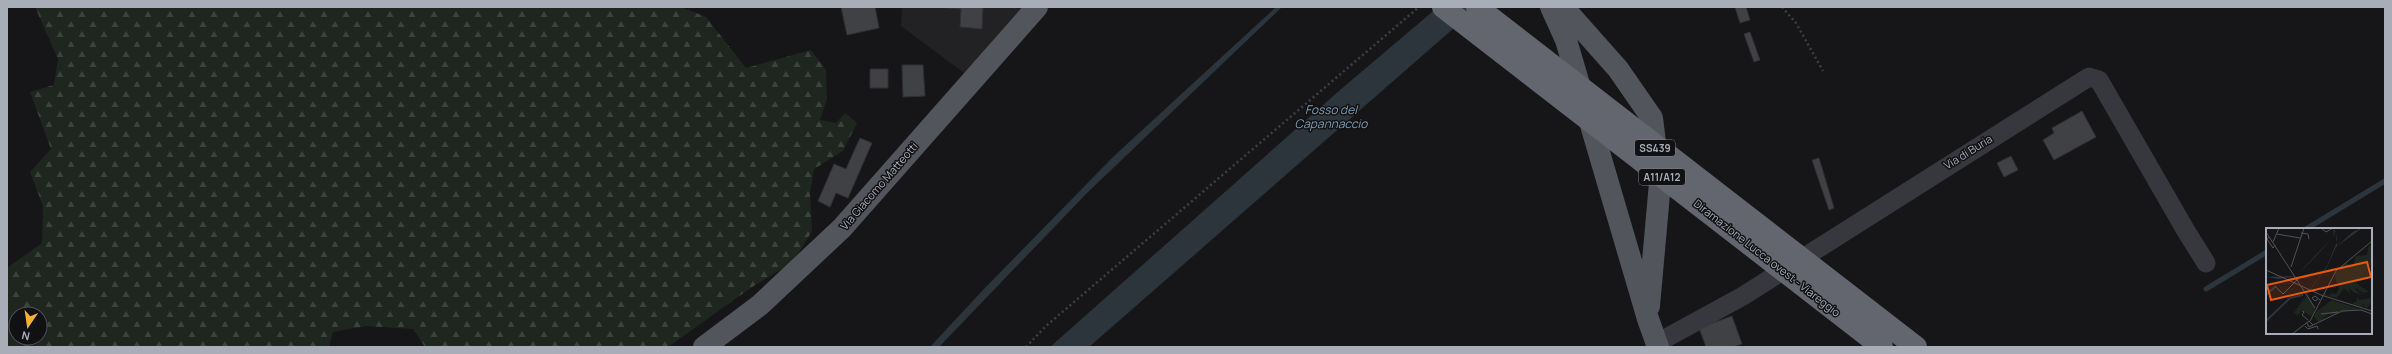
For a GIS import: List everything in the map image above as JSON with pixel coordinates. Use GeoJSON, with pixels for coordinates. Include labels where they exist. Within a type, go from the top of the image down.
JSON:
{"type":"FeatureCollection","features":[{"type":"Feature","properties":{"kind":"highway","name":"Diramazione Lucca ovest - Viareggio"},"geometry":{"type":"LineString","coordinates":[[1443,7],[1882,347]]}},
{"type":"Feature","properties":{"kind":"highway","name":"Diramazione Lucca ovest - Viareggio"},"geometry":{"type":"LineString","coordinates":[[1477,7],[1916,347]]}},
{"type":"Feature","properties":{"kind":"main road","name":"Via Giacomo Matteotti"},"geometry":{"type":"LineString","coordinates":[[704,347],[760,305],[842,228],[1037,7]]}},
{"type":"Feature","properties":{"kind":"main road","name":"SS439"},"geometry":{"type":"LineString","coordinates":[[1552,7],[1566,40],[1648,319],[1658,345]]}},
{"type":"Feature","properties":{"kind":"main road","name":"SS439"},"geometry":{"type":"LineString","coordinates":[[1563,7],[1618,69],[1652,118],[1660,183],[1648,319]]}},
{"type":"Feature","properties":{"kind":"street","name":"Via di Buria"},"geometry":{"type":"LineString","coordinates":[[1658,345],[1743,296],[2089,77],[2099,80],[2186,232],[2206,263]]}},
{"type":"Feature","properties":{"kind":"path"},"geometry":{"type":"LineString","coordinates":[[1026,347],[1059,316],[1419,7]]}},
{"type":"Feature","properties":{"kind":"path"},"geometry":{"type":"LineString","coordinates":[[1782,7],[1796,23],[1823,71]]}},
{"type":"Feature","properties":{"kind":"shaded area"},"geometry":{"type":"Polygon","coordinates":[[[902,7],[1031,7],[968,76],[901,26],[902,7]]]}},
{"type":"Feature","properties":{"kind":"green space"},"geometry":{"type":"Polygon","coordinates":[[[35,7],[681,7],[706,17],[746,68],[811,50],[826,70],[827,99],[820,120],[836,123],[845,113],[857,123],[843,151],[814,169],[810,193],[812,231],[793,262],[752,287],[668,347],[425,347],[413,329],[366,326],[333,332],[329,347],[7,347],[7,268],[42,243],[43,206],[30,172],[51,149],[30,92],[54,85],[58,59],[35,7]]]}},
{"type":"Feature","properties":{"kind":"water"},"geometry":{"type":"Polygon","coordinates":[[[1276,7],[1282,7],[1087,193],[939,347],[930,347],[983,290],[1114,156],[1276,7]]]}},
{"type":"Feature","properties":{"kind":"water","name":"Fosso del Capannaccio"},"geometry":{"type":"Polygon","coordinates":[[[1438,7],[1478,7],[1089,347],[1050,347],[1340,90],[1438,7]]]}},
{"type":"Feature","properties":{"kind":"building"},"geometry":{"type":"Polygon","coordinates":[[[841,7],[875,7],[879,28],[847,35],[841,7]]]}},
{"type":"Feature","properties":{"kind":"building"},"geometry":{"type":"Polygon","coordinates":[[[935,7],[983,7],[982,29],[960,27],[961,9],[935,7]]]}},
{"type":"Feature","properties":{"kind":"building"},"geometry":{"type":"Polygon","coordinates":[[[1735,7],[1746,7],[1750,20],[1740,23],[1735,7]]]}},
{"type":"Feature","properties":{"kind":"building"},"geometry":{"type":"Polygon","coordinates":[[[1750,32],[1760,60],[1754,62],[1744,34],[1750,32]]]}},
{"type":"Feature","properties":{"kind":"building"},"geometry":{"type":"Polygon","coordinates":[[[902,65],[923,65],[925,96],[903,97],[902,65]]]}},
{"type":"Feature","properties":{"kind":"building"},"geometry":{"type":"Polygon","coordinates":[[[870,69],[888,69],[888,88],[870,88],[870,69]]]}},
{"type":"Feature","properties":{"kind":"building"},"geometry":{"type":"Polygon","coordinates":[[[2082,111],[2096,137],[2054,160],[2043,140],[2054,133],[2052,128],[2082,111]]]}},
{"type":"Feature","properties":{"kind":"building"},"geometry":{"type":"Polygon","coordinates":[[[860,138],[872,143],[848,198],[836,193],[830,207],[818,201],[834,164],[846,169],[860,138]]]}},
{"type":"Feature","properties":{"kind":"building"},"geometry":{"type":"Polygon","coordinates":[[[2011,156],[2018,170],[2004,177],[1997,163],[2011,156]]]}},
{"type":"Feature","properties":{"kind":"building"},"geometry":{"type":"Polygon","coordinates":[[[1819,158],[1834,208],[1829,210],[1812,160],[1819,158]]]}},
{"type":"Feature","properties":{"kind":"building"},"geometry":{"type":"Polygon","coordinates":[[[1732,316],[1742,344],[1733,347],[1706,347],[1699,328],[1732,316]]]}},
{"type":"Feature","properties":{"kind":"waterway"},"geometry":{"type":"LineString","coordinates":[[2308,228],[2385,181]]}},
{"type":"Feature","properties":{"kind":"waterway"},"geometry":{"type":"LineString","coordinates":[[2206,289],[2266,253]]}}]}
